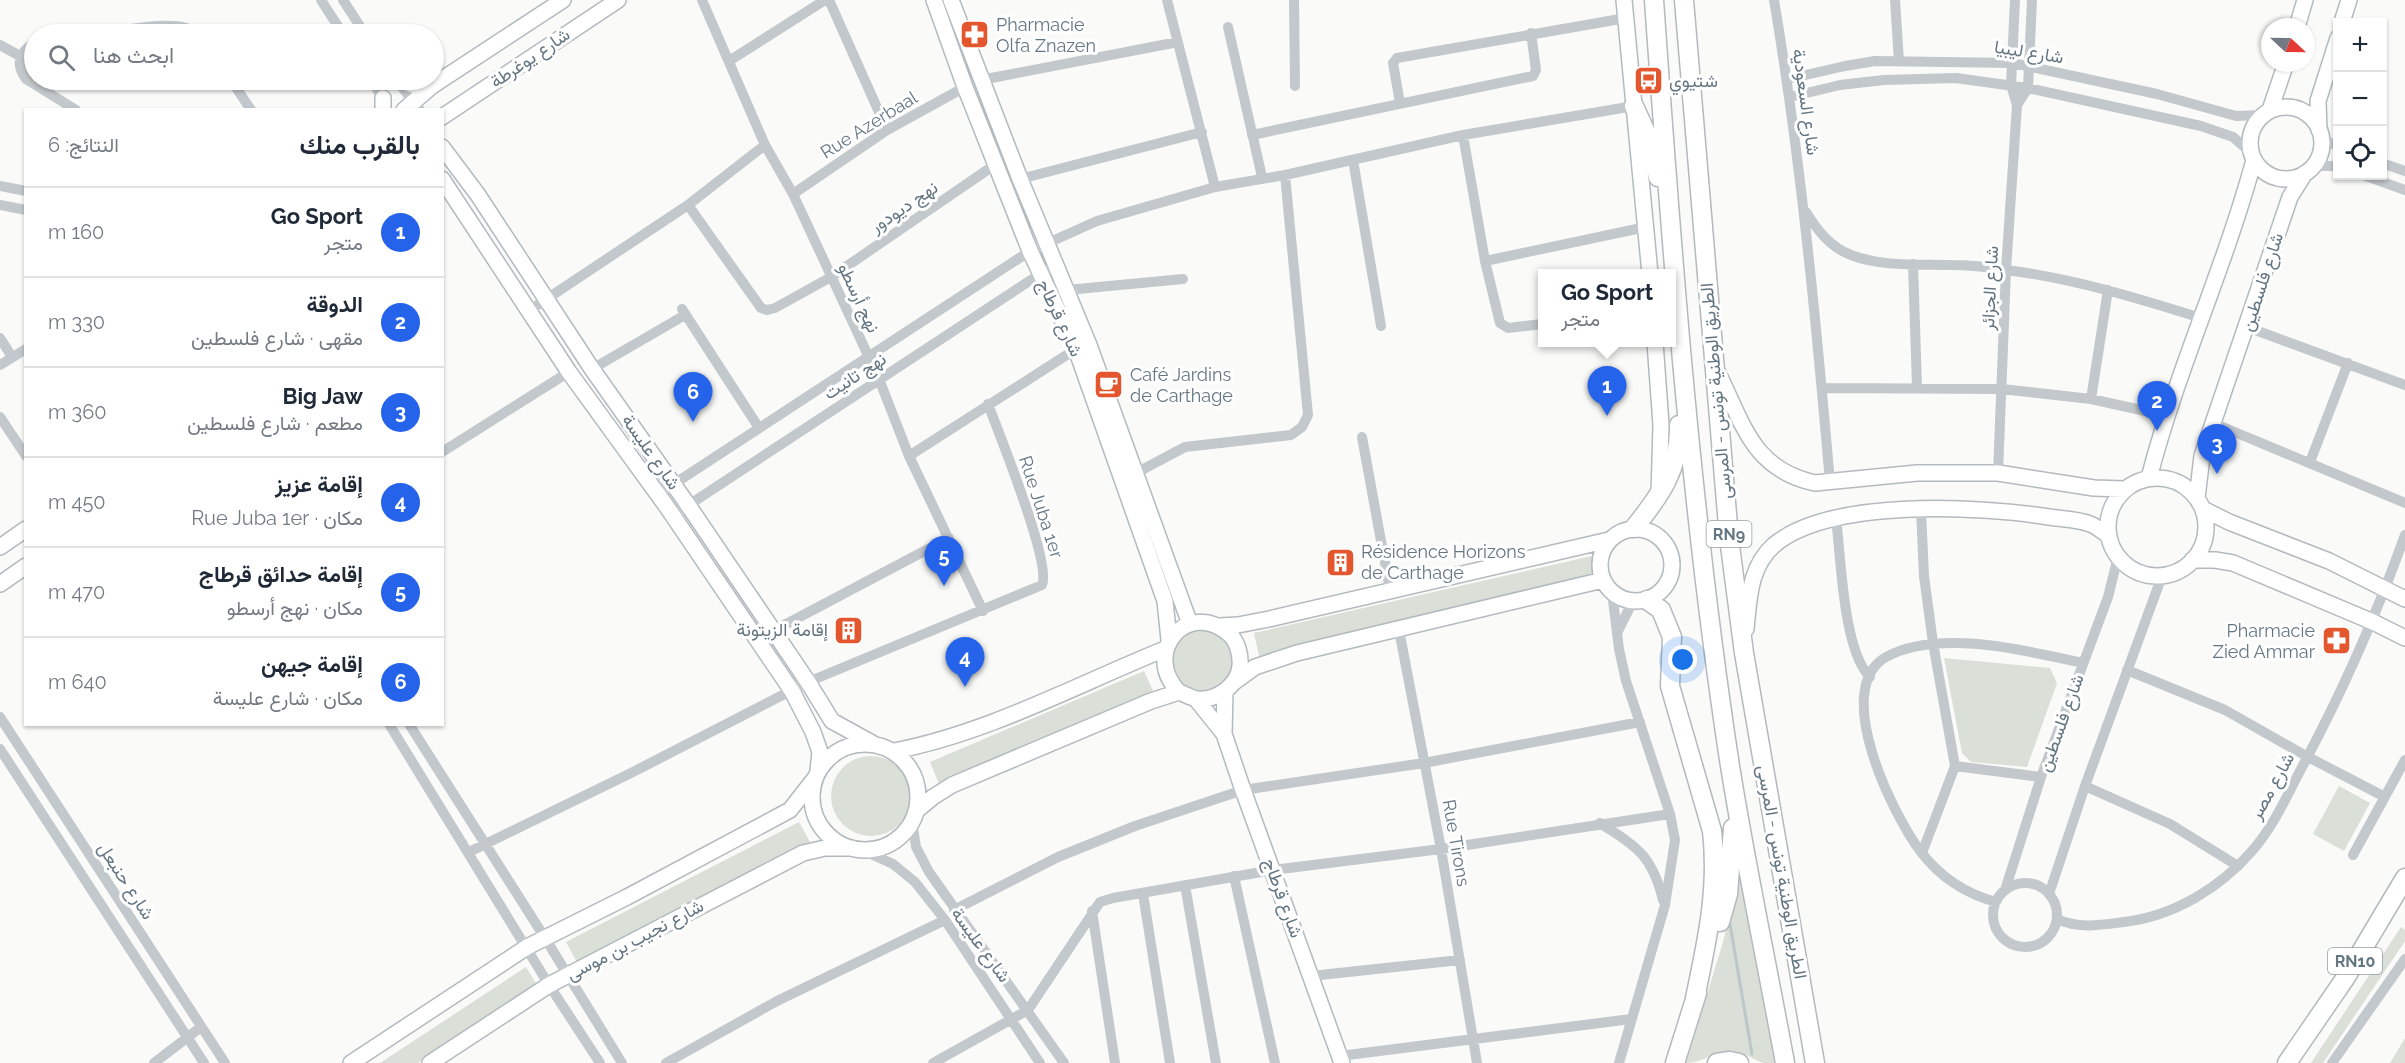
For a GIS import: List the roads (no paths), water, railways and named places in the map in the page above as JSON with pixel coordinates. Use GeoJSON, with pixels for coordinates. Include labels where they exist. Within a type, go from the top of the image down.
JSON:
{"type":"FeatureCollection","features":[{"type":"Feature","properties":{"kind":"highway","name":"الطريق الوطنية تونس - المرسى"},"geometry":{"type":"LineString","coordinates":[[1654,0],[1674,269]]}},
{"type":"Feature","properties":{"kind":"highway","name":"الطريق الوطنية تونس - المرسى"},"geometry":{"type":"LineString","coordinates":[[1684,0],[1729,538],[1744,653],[1815,1063]]}},
{"type":"Feature","properties":{"kind":"highway"},"geometry":{"type":"LineString","coordinates":[[1634,106],[1649,139],[1671,230]]}},
{"type":"Feature","properties":{"kind":"highway","name":"الطريق الوطنية تونس - المرسى"},"geometry":{"type":"LineString","coordinates":[[1676,298],[1701,543],[1730,766],[1785,1063]]}},
{"type":"Feature","properties":{"kind":"highway"},"geometry":{"type":"LineString","coordinates":[[1634,528],[1659,497],[1669,477],[1679,442],[1677,312]]}},
{"type":"Feature","properties":{"kind":"highway"},"geometry":{"type":"LineString","coordinates":[[1640,600],[1661,610],[1672,637],[1670,686],[1714,843],[1713,909],[1694,1003]]}},
{"type":"Feature","properties":{"kind":"highway"},"geometry":{"type":"LineString","coordinates":[[1675,1063],[1728,894],[1733,844],[1730,766]]}},
{"type":"Feature","properties":{"kind":"highway","name":"RN10"},"geometry":{"type":"LineString","coordinates":[[2287,1063],[2346,977],[2405,878]]}},
{"type":"Feature","properties":{"kind":"highway","name":"RN10"},"geometry":{"type":"LineString","coordinates":[[2302,1063],[2356,984],[2405,903]]}},
{"type":"Feature","properties":{"kind":"highway"},"geometry":{"type":"LineString","coordinates":[[1717,1063],[1730,1061],[1739,1063]]}},
{"type":"Feature","properties":{"kind":"street"},"geometry":{"type":"LineString","coordinates":[[321,0],[337,24]]}},
{"type":"Feature","properties":{"kind":"street","name":"شارع يوغرطة"},"geometry":{"type":"LineString","coordinates":[[444,78],[563,0]]}},
{"type":"Feature","properties":{"kind":"street","name":"شارع يوغرطة"},"geometry":{"type":"LineString","coordinates":[[444,116],[618,0]]}},
{"type":"Feature","properties":{"kind":"street","name":"نهج أرسطو"},"geometry":{"type":"LineString","coordinates":[[702,0],[765,145],[793,195],[879,379],[909,456],[983,611]]}},
{"type":"Feature","properties":{"kind":"street"},"geometry":{"type":"LineString","coordinates":[[729,61],[827,0],[887,130]]}},
{"type":"Feature","properties":{"kind":"street","name":"شارع قرطاج"},"geometry":{"type":"LineString","coordinates":[[934,0],[965,87],[1030,252],[1076,349],[1165,601],[1167,645]]}},
{"type":"Feature","properties":{"kind":"street","name":"شارع قرطاج"},"geometry":{"type":"LineString","coordinates":[[951,0],[1020,179],[1067,290],[1190,624]]}},
{"type":"Feature","properties":{"kind":"street"},"geometry":{"type":"LineString","coordinates":[[1167,0],[1215,187]]}},
{"type":"Feature","properties":{"kind":"street"},"geometry":{"type":"LineString","coordinates":[[1294,0],[1295,86]]}},
{"type":"Feature","properties":{"kind":"street"},"geometry":{"type":"LineString","coordinates":[[1624,0],[1650,269]]}},
{"type":"Feature","properties":{"kind":"street","name":"شارع السعودية"},"geometry":{"type":"LineString","coordinates":[[1774,0],[1788,79],[1804,209],[1830,482]]}},
{"type":"Feature","properties":{"kind":"street"},"geometry":{"type":"LineString","coordinates":[[1895,0],[1899,61]]}},
{"type":"Feature","properties":{"kind":"street","name":"شارع الجزائر"},"geometry":{"type":"LineString","coordinates":[[1998,473],[2006,270],[2017,105],[2012,85],[2015,0]]}},
{"type":"Feature","properties":{"kind":"street"},"geometry":{"type":"LineString","coordinates":[[2028,88],[2032,0]]}},
{"type":"Feature","properties":{"kind":"street"},"geometry":{"type":"LineString","coordinates":[[2300,18],[2305,0]]}},
{"type":"Feature","properties":{"kind":"street"},"geometry":{"type":"LineString","coordinates":[[2343,18],[2349,0]]}},
{"type":"Feature","properties":{"kind":"street"},"geometry":{"type":"LineString","coordinates":[[345,1],[359,24]]}},
{"type":"Feature","properties":{"kind":"street"},"geometry":{"type":"LineString","coordinates":[[1400,103],[1393,68],[1394,60],[1531,33],[1626,18]]}},
{"type":"Feature","properties":{"kind":"street"},"geometry":{"type":"LineString","coordinates":[[1228,27],[1262,177]]}},
{"type":"Feature","properties":{"kind":"street"},"geometry":{"type":"LineString","coordinates":[[1252,135],[1533,76],[1536,70],[1531,33]]}},
{"type":"Feature","properties":{"kind":"street"},"geometry":{"type":"LineString","coordinates":[[981,80],[1178,42]]}},
{"type":"Feature","properties":{"kind":"street"},"geometry":{"type":"LineString","coordinates":[[0,45],[20,56]]}},
{"type":"Feature","properties":{"kind":"street"},"geometry":{"type":"LineString","coordinates":[[24,50],[20,56],[21,72],[24,77]]}},
{"type":"Feature","properties":{"kind":"street"},"geometry":{"type":"LineString","coordinates":[[2308,170],[2321,149],[2318,101],[2333,51]]}},
{"type":"Feature","properties":{"kind":"street","name":"شارع ليبيا"},"geometry":{"type":"LineString","coordinates":[[1788,79],[1845,66],[1899,61],[2013,63],[2157,94],[2236,116],[2266,113]]}},
{"type":"Feature","properties":{"kind":"street"},"geometry":{"type":"LineString","coordinates":[[2149,478],[2246,190],[2253,156],[2251,132],[2266,113],[2282,72]]}},
{"type":"Feature","properties":{"kind":"street","name":"شارع ليبيا"},"geometry":{"type":"LineString","coordinates":[[1790,97],[1840,85],[1884,80],[1956,78],[2012,85],[2201,126],[2233,137],[2253,156]]}},
{"type":"Feature","properties":{"kind":"street","name":"Rue Azerbaal"},"geometry":{"type":"LineString","coordinates":[[793,195],[887,130],[965,87]]}},
{"type":"Feature","properties":{"kind":"street","name":"شارع الجزائر"},"geometry":{"type":"LineString","coordinates":[[2017,105],[2028,88]]}},
{"type":"Feature","properties":{"kind":"street"},"geometry":{"type":"LineString","coordinates":[[43,90],[73,108]]}},
{"type":"Feature","properties":{"kind":"street"},"geometry":{"type":"LineString","coordinates":[[238,90],[250,108]]}},
{"type":"Feature","properties":{"kind":"street"},"geometry":{"type":"LineString","coordinates":[[376,90],[385,106]]}},
{"type":"Feature","properties":{"kind":"street"},"geometry":{"type":"LineString","coordinates":[[403,90],[412,108]]}},
{"type":"Feature","properties":{"kind":"street","name":"شارع يوغرطة"},"geometry":{"type":"LineString","coordinates":[[412,108],[428,90]]}},
{"type":"Feature","properties":{"kind":"street"},"geometry":{"type":"LineString","coordinates":[[657,495],[1030,252],[1097,221],[1215,187],[1262,177],[1285,175],[1463,135],[1634,106]]}},
{"type":"Feature","properties":{"kind":"street"},"geometry":{"type":"LineString","coordinates":[[2266,113],[2282,107],[2305,112],[2314,120],[2320,135],[2333,143]]}},
{"type":"Feature","properties":{"kind":"street"},"geometry":{"type":"LineString","coordinates":[[1020,179],[1202,132]]}},
{"type":"Feature","properties":{"kind":"street"},"geometry":{"type":"LineString","coordinates":[[1463,135],[1485,261],[1500,323],[1508,328],[1538,324]]}},
{"type":"Feature","properties":{"kind":"street"},"geometry":{"type":"LineString","coordinates":[[530,310],[688,206],[765,145]]}},
{"type":"Feature","properties":{"kind":"street","name":"شارع عليسة"},"geometry":{"type":"LineString","coordinates":[[444,148],[592,369],[774,631],[832,721],[872,743]]}},
{"type":"Feature","properties":{"kind":"street"},"geometry":{"type":"LineString","coordinates":[[2253,156],[2259,167],[2276,177],[2295,177],[2308,170],[2333,167]]}},
{"type":"Feature","properties":{"kind":"street"},"geometry":{"type":"LineString","coordinates":[[1353,160],[1381,326]]}},
{"type":"Feature","properties":{"kind":"street","name":"نهج ديودور"},"geometry":{"type":"LineString","coordinates":[[688,206],[761,308],[767,310],[775,308],[831,277],[996,164]]}},
{"type":"Feature","properties":{"kind":"street"},"geometry":{"type":"LineString","coordinates":[[2387,165],[2405,171]]}},
{"type":"Feature","properties":{"kind":"street","name":"شارع فلسطين"},"geometry":{"type":"LineString","coordinates":[[2200,503],[2202,456],[2290,197],[2308,170]]}},
{"type":"Feature","properties":{"kind":"street"},"geometry":{"type":"LineString","coordinates":[[1136,473],[1185,447],[1290,435],[1302,427],[1308,415],[1285,175]]}},
{"type":"Feature","properties":{"kind":"street"},"geometry":{"type":"LineString","coordinates":[[2377,180],[2405,190]]}},
{"type":"Feature","properties":{"kind":"street","name":"شارع عليسة"},"geometry":{"type":"LineString","coordinates":[[444,182],[570,372],[792,691],[813,732],[820,752],[816,774]]}},
{"type":"Feature","properties":{"kind":"street"},"geometry":{"type":"LineString","coordinates":[[0,186],[24,191]]}},
{"type":"Feature","properties":{"kind":"street"},"geometry":{"type":"LineString","coordinates":[[0,205],[24,210]]}},
{"type":"Feature","properties":{"kind":"street"},"geometry":{"type":"LineString","coordinates":[[1804,209],[1817,230],[1832,245],[1851,255],[1913,264],[2006,270],[2108,290],[2201,318]]}},
{"type":"Feature","properties":{"kind":"street"},"geometry":{"type":"LineString","coordinates":[[1485,261],[1646,227]]}},
{"type":"Feature","properties":{"kind":"street"},"geometry":{"type":"LineString","coordinates":[[1913,264],[1917,387]]}},
{"type":"Feature","properties":{"kind":"street","name":"نهج تانيت"},"geometry":{"type":"LineString","coordinates":[[672,516],[1040,274],[1057,266]]}},
{"type":"Feature","properties":{"kind":"street"},"geometry":{"type":"LineString","coordinates":[[1067,290],[1183,279]]}},
{"type":"Feature","properties":{"kind":"street"},"geometry":{"type":"LineString","coordinates":[[2091,399],[2108,290]]}},
{"type":"Feature","properties":{"kind":"street"},"geometry":{"type":"LineString","coordinates":[[592,369],[683,312],[759,428]]}},
{"type":"Feature","properties":{"kind":"street"},"geometry":{"type":"LineString","coordinates":[[2247,327],[2405,385]]}},
{"type":"Feature","properties":{"kind":"street"},"geometry":{"type":"LineString","coordinates":[[0,338],[12,357]]}},
{"type":"Feature","properties":{"kind":"street"},"geometry":{"type":"LineString","coordinates":[[1655,347],[1661,425],[1659,497]]}},
{"type":"Feature","properties":{"kind":"street"},"geometry":{"type":"LineString","coordinates":[[909,456],[1076,349]]}},
{"type":"Feature","properties":{"kind":"street"},"geometry":{"type":"LineString","coordinates":[[0,365],[24,350]]}},
{"type":"Feature","properties":{"kind":"street"},"geometry":{"type":"LineString","coordinates":[[2310,462],[2348,363]]}},
{"type":"Feature","properties":{"kind":"street"},"geometry":{"type":"LineString","coordinates":[[1715,367],[1733,402],[1740,423],[1759,453],[1778,469],[1791,476],[1815,483],[1917,473],[1998,473],[2094,488],[2124,489]]}},
{"type":"Feature","properties":{"kind":"street"},"geometry":{"type":"LineString","coordinates":[[444,451],[570,372]]}},
{"type":"Feature","properties":{"kind":"street"},"geometry":{"type":"LineString","coordinates":[[1822,388],[2002,389],[2091,399],[2168,416]]}},
{"type":"Feature","properties":{"kind":"street","name":"Rue Juba 1er"},"geometry":{"type":"LineString","coordinates":[[470,852],[631,774],[808,682],[1039,588],[1045,578],[1035,534],[988,404]]}},
{"type":"Feature","properties":{"kind":"street"},"geometry":{"type":"LineString","coordinates":[[0,417],[24,453]]}},
{"type":"Feature","properties":{"kind":"street"},"geometry":{"type":"LineString","coordinates":[[2213,423],[2405,502]]}},
{"type":"Feature","properties":{"kind":"street"},"geometry":{"type":"LineString","coordinates":[[1362,437],[1390,590]]}},
{"type":"Feature","properties":{"kind":"street"},"geometry":{"type":"LineString","coordinates":[[2200,503],[2206,524],[2204,539],[2192,561],[2176,572],[2162,576],[2147,575],[2133,570],[2118,557],[2107,526],[2109,513],[2115,500],[2124,489],[2136,482],[2149,478],[2163,478],[2176,481],[2188,488],[2200,503],[2229,522],[2300,549],[2405,600]]}},
{"type":"Feature","properties":{"kind":"street"},"geometry":{"type":"LineString","coordinates":[[1921,510],[1924,576],[1933,643],[1955,766],[1922,853]]}},
{"type":"Feature","properties":{"kind":"street"},"geometry":{"type":"LineString","coordinates":[[1744,653],[1752,579],[1759,564],[1772,546],[1808,526],[1836,518],[1890,511],[2010,510],[2090,524],[2109,536]]}},
{"type":"Feature","properties":{"kind":"street"},"geometry":{"type":"LineString","coordinates":[[1836,518],[1850,632],[1858,662],[1870,677]]}},
{"type":"Feature","properties":{"kind":"street"},"geometry":{"type":"LineString","coordinates":[[1617,633],[1640,600],[1663,589],[1669,581],[1672,563],[1666,545],[1660,538],[1644,529],[1634,528],[1617,534],[1610,540],[1601,556],[1600,566],[1608,586],[1626,681],[1670,814],[1675,840],[1665,905],[1619,1063]]}},
{"type":"Feature","properties":{"kind":"street"},"geometry":{"type":"LineString","coordinates":[[0,547],[24,530]]}},
{"type":"Feature","properties":{"kind":"street","name":"شارع مصر"},"geometry":{"type":"LineString","coordinates":[[2057,919],[2070,925],[2098,926],[2134,921],[2173,909],[2207,892],[2253,850],[2275,819],[2308,757],[2373,622],[2405,536]]}},
{"type":"Feature","properties":{"kind":"street"},"geometry":{"type":"LineString","coordinates":[[774,631],[949,538]]}},
{"type":"Feature","properties":{"kind":"street"},"geometry":{"type":"LineString","coordinates":[[1608,586],[1297,653],[1256,667],[1211,698],[1196,699],[1179,692],[1166,673],[1164,661],[1167,645],[1178,630],[1190,624],[1205,622],[1219,626],[1238,625],[1269,619],[1610,540]]}},
{"type":"Feature","properties":{"kind":"street","name":"شارع فلسطين"},"geometry":{"type":"LineString","coordinates":[[2005,890],[2041,777],[2108,597],[2118,557]]}},
{"type":"Feature","properties":{"kind":"street"},"geometry":{"type":"LineString","coordinates":[[2192,561],[2215,560],[2233,563],[2373,622],[2405,638]]}},
{"type":"Feature","properties":{"kind":"street"},"geometry":{"type":"LineString","coordinates":[[0,584],[24,567]]}},
{"type":"Feature","properties":{"kind":"street"},"geometry":{"type":"LineString","coordinates":[[2049,894],[2085,786],[2162,576]]}},
{"type":"Feature","properties":{"kind":"street"},"geometry":{"type":"LineString","coordinates":[[1608,586],[1622,598],[1640,600]]}},
{"type":"Feature","properties":{"kind":"street"},"geometry":{"type":"LineString","coordinates":[[1219,626],[1232,636],[1240,651],[1240,668],[1229,687]]}},
{"type":"Feature","properties":{"kind":"street","name":"Rue Tirons"},"geometry":{"type":"LineString","coordinates":[[1399,630],[1477,1063]]}},
{"type":"Feature","properties":{"kind":"street"},"geometry":{"type":"LineString","coordinates":[[1996,902],[1975,896],[1945,876],[1922,853],[1897,815],[1881,783],[1872,752],[1864,702],[1870,677],[1884,658],[1933,643],[2000,647],[2083,663]]}},
{"type":"Feature","properties":{"kind":"street"},"geometry":{"type":"LineString","coordinates":[[894,751],[922,746],[960,734],[1068,692],[1167,645]]}},
{"type":"Feature","properties":{"kind":"street"},"geometry":{"type":"LineString","coordinates":[[2127,670],[2225,710],[2385,797]]}},
{"type":"Feature","properties":{"kind":"street","name":"شارع قرطاج"},"geometry":{"type":"LineString","coordinates":[[1224,734],[1229,687]]}},
{"type":"Feature","properties":{"kind":"street"},"geometry":{"type":"LineString","coordinates":[[816,774],[812,791],[815,816],[830,837],[857,849],[886,846],[901,835],[914,816],[933,797],[952,785],[1151,701],[1179,692]]}},
{"type":"Feature","properties":{"kind":"street","name":"شارع قرطاج"},"geometry":{"type":"LineString","coordinates":[[1196,699],[1224,734],[1242,790],[1341,1060]]}},
{"type":"Feature","properties":{"kind":"street"},"geometry":{"type":"LineString","coordinates":[[954,910],[1058,857],[1134,826],[1242,790],[1424,763],[1640,722]]}},
{"type":"Feature","properties":{"kind":"street","name":"شارع حنبعل"},"geometry":{"type":"LineString","coordinates":[[2,723],[225,1063]]}},
{"type":"Feature","properties":{"kind":"street"},"geometry":{"type":"LineString","coordinates":[[390,726],[470,852],[549,985],[600,1063]]}},
{"type":"Feature","properties":{"kind":"street"},"geometry":{"type":"LineString","coordinates":[[410,726],[546,938],[622,1063]]}},
{"type":"Feature","properties":{"kind":"street"},"geometry":{"type":"LineString","coordinates":[[351,1063],[527,947],[688,866],[790,810],[830,756],[846,746],[872,743],[894,751],[906,763],[915,777],[918,794],[914,816]]}},
{"type":"Feature","properties":{"kind":"street","name":"شارع حنبعل"},"geometry":{"type":"LineString","coordinates":[[0,749],[204,1063]]}},
{"type":"Feature","properties":{"kind":"street"},"geometry":{"type":"LineString","coordinates":[[2353,855],[2405,760]]}},
{"type":"Feature","properties":{"kind":"street"},"geometry":{"type":"LineString","coordinates":[[1955,766],[2041,777]]}},
{"type":"Feature","properties":{"kind":"street"},"geometry":{"type":"LineString","coordinates":[[2085,786],[2170,824],[2238,866]]}},
{"type":"Feature","properties":{"kind":"street"},"geometry":{"type":"LineString","coordinates":[[933,1063],[1028,1010],[1100,902],[1234,876],[1440,849],[1670,814]]}},
{"type":"Feature","properties":{"kind":"street","name":"شارع عليسة"},"geometry":{"type":"LineString","coordinates":[[914,816],[916,847],[922,861],[954,910],[1064,1063]]}},
{"type":"Feature","properties":{"kind":"street"},"geometry":{"type":"LineString","coordinates":[[1600,823],[1643,853],[1657,877],[1665,905]]}},
{"type":"Feature","properties":{"kind":"street","name":"شارع نجيب بن موسى"},"geometry":{"type":"LineString","coordinates":[[430,1063],[549,985],[803,853],[825,848],[857,849]]}},
{"type":"Feature","properties":{"kind":"street","name":"شارع عليسة"},"geometry":{"type":"LineString","coordinates":[[857,849],[893,864],[907,876],[945,920],[1040,1063]]}},
{"type":"Feature","properties":{"kind":"street"},"geometry":{"type":"LineString","coordinates":[[1234,876],[1275,1063]]}},
{"type":"Feature","properties":{"kind":"street"},"geometry":{"type":"LineString","coordinates":[[2023,883],[2042,887],[2049,894],[2054,901],[2057,919],[2054,929],[2041,943],[2031,947],[2012,944],[1997,931],[1994,922],[1996,902],[2005,890],[2023,883]]}},
{"type":"Feature","properties":{"kind":"street"},"geometry":{"type":"LineString","coordinates":[[1185,885],[1216,1063]]}},
{"type":"Feature","properties":{"kind":"street"},"geometry":{"type":"LineString","coordinates":[[1143,894],[1170,1063]]}},
{"type":"Feature","properties":{"kind":"street"},"geometry":{"type":"LineString","coordinates":[[1092,911],[1115,1063]]}},
{"type":"Feature","properties":{"kind":"street"},"geometry":{"type":"LineString","coordinates":[[666,1063],[777,1001],[945,920]]}},
{"type":"Feature","properties":{"kind":"street"},"geometry":{"type":"LineString","coordinates":[[2332,1063],[2405,959]]}},
{"type":"Feature","properties":{"kind":"street"},"geometry":{"type":"LineString","coordinates":[[1311,976],[1460,960]]}},
{"type":"Feature","properties":{"kind":"street"},"geometry":{"type":"LineString","coordinates":[[1341,1060],[1631,1019]]}},
{"type":"Feature","properties":{"kind":"street"},"geometry":{"type":"LineString","coordinates":[[154,1063],[201,1027]]}},
{"type":"Feature","properties":{"kind":"waterway"},"geometry":{"type":"LineString","coordinates":[[1730,924],[1752,1054]]}},
{"type":"Feature","properties":{"kind":"place","name":"Pharmacie Olfa Znazen"},"geometry":{"type":"Point","coordinates":[975,35]}},
{"type":"Feature","properties":{"kind":"place","name":"شتيوي"},"geometry":{"type":"Point","coordinates":[1648,81]}},
{"type":"Feature","properties":{"kind":"place","name":"Café Jardins de Carthage"},"geometry":{"type":"Point","coordinates":[1109,385]}},
{"type":"Feature","properties":{"kind":"place","name":"Go Sport"},"geometry":{"type":"Point","coordinates":[1607,416]}},
{"type":"Feature","properties":{"kind":"place","name":"إقامة جيهن"},"geometry":{"type":"Point","coordinates":[693,422]}},
{"type":"Feature","properties":{"kind":"place","name":"الدوقة"},"geometry":{"type":"Point","coordinates":[2157,431]}},
{"type":"Feature","properties":{"kind":"place","name":"Big Jaw"},"geometry":{"type":"Point","coordinates":[2217,474]}},
{"type":"Feature","properties":{"kind":"place","name":"Résidence Horizons de Carthage"},"geometry":{"type":"Point","coordinates":[1340,562]}},
{"type":"Feature","properties":{"kind":"place","name":"إقامة حدائق قرطاج"},"geometry":{"type":"Point","coordinates":[944,586]}},
{"type":"Feature","properties":{"kind":"place","name":"إقامة الزيتونة"},"geometry":{"type":"Point","coordinates":[849,630]}},
{"type":"Feature","properties":{"kind":"place","name":"Pharmacie Zied Ammar"},"geometry":{"type":"Point","coordinates":[2336,641]}},
{"type":"Feature","properties":{"kind":"place","name":"إقامة عزيز"},"geometry":{"type":"Point","coordinates":[965,687]}}]}
